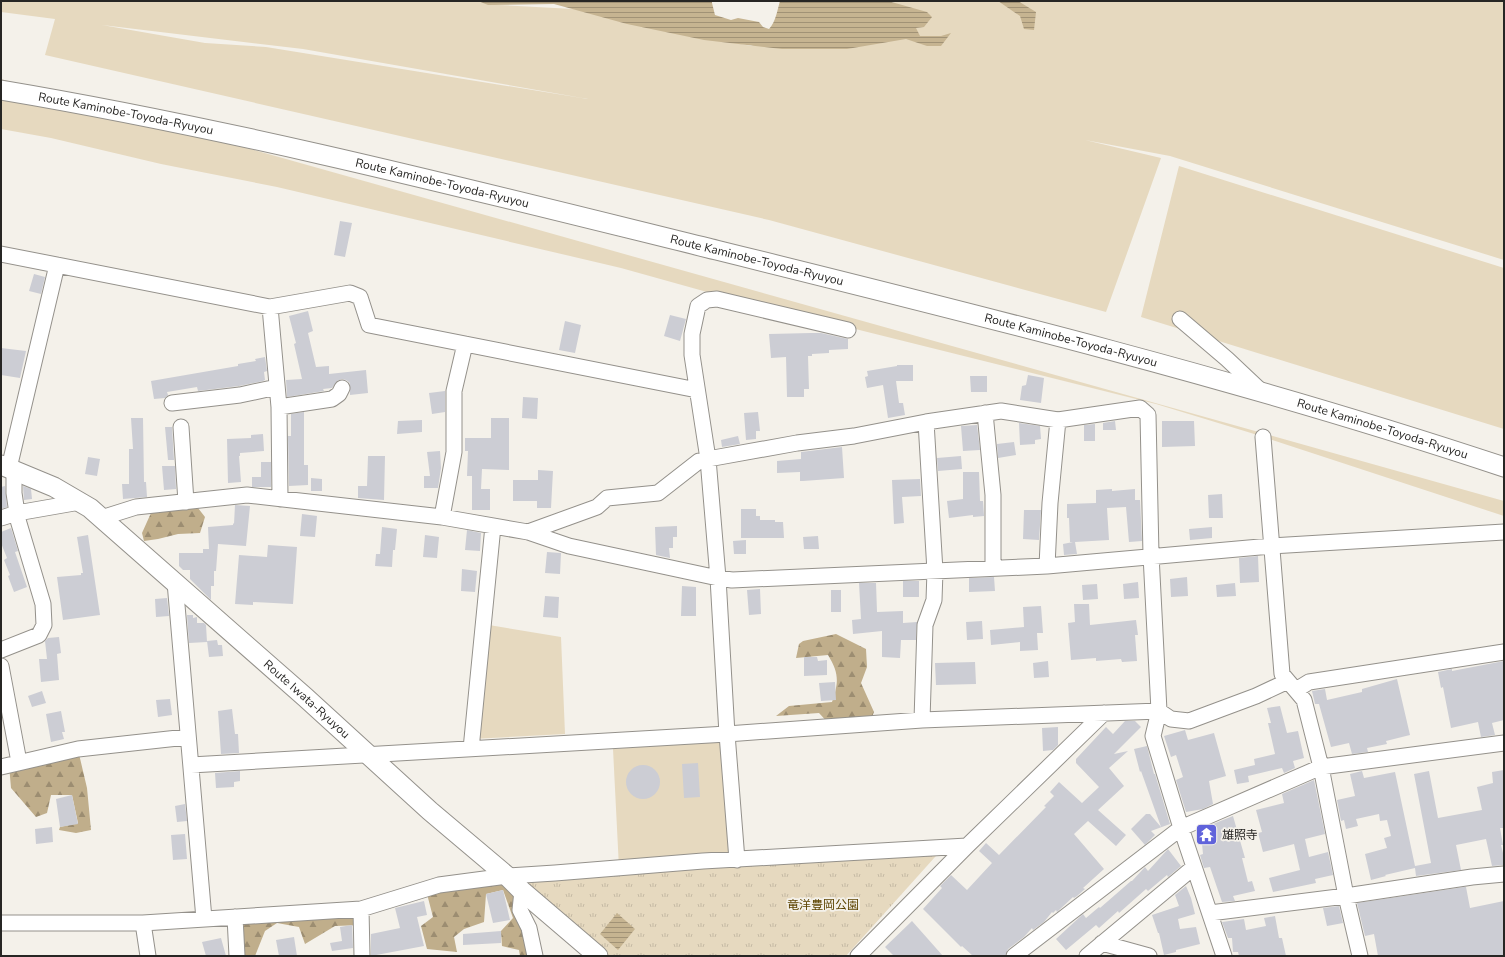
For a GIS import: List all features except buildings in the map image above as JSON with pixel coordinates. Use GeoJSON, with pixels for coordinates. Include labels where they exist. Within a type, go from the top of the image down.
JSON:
{"type":"FeatureCollection","features":[{"type":"Feature","properties":{"kind":"main road","name":"Route Kaminobe-Toyoda-Ryuyou"},"geometry":{"type":"LineString","coordinates":[[1,90],[237,134],[888,293],[1191,372],[1413,437],[1504,467]]}},
{"type":"Feature","properties":{"kind":"main road","name":"Route Iwata-Ryuyou"},"geometry":{"type":"LineString","coordinates":[[8,468],[54,487],[80,502],[101,518],[175,582],[430,811],[598,956]]}},
{"type":"Feature","properties":{"kind":"street"},"geometry":{"type":"LineString","coordinates":[[1,254],[270,307],[350,293],[360,296],[369,325],[697,390]]}},
{"type":"Feature","properties":{"kind":"street"},"geometry":{"type":"LineString","coordinates":[[1,650],[39,635],[44,625],[43,604],[17,513],[8,468],[57,265]]}},
{"type":"Feature","properties":{"kind":"street"},"geometry":{"type":"LineString","coordinates":[[737,860],[727,734],[718,578],[708,459],[692,355],[692,334],[698,306],[707,300],[717,300],[848,330]]}},
{"type":"Feature","properties":{"kind":"street"},"geometry":{"type":"LineString","coordinates":[[270,307],[279,407],[280,499]]}},
{"type":"Feature","properties":{"kind":"street"},"geometry":{"type":"LineString","coordinates":[[1180,319],[1227,359],[1263,393]]}},
{"type":"Feature","properties":{"kind":"street"},"geometry":{"type":"LineString","coordinates":[[442,517],[454,452],[454,391],[465,344]]}},
{"type":"Feature","properties":{"kind":"street"},"geometry":{"type":"LineString","coordinates":[[172,404],[240,395],[277,387]]}},
{"type":"Feature","properties":{"kind":"street"},"geometry":{"type":"LineString","coordinates":[[279,407],[332,399],[339,394],[342,388]]}},
{"type":"Feature","properties":{"kind":"street"},"geometry":{"type":"LineString","coordinates":[[528,532],[597,507],[607,498],[658,493],[699,462],[708,459],[797,443],[854,436],[926,422],[1000,411],[1058,420],[1140,408],[1148,415],[1151,555],[1159,711],[1153,736],[1181,828],[1224,956]]}},
{"type":"Feature","properties":{"kind":"street"},"geometry":{"type":"LineString","coordinates":[[985,413],[993,495],[993,568]]}},
{"type":"Feature","properties":{"kind":"street"},"geometry":{"type":"LineString","coordinates":[[1047,566],[1050,503],[1058,420]]}},
{"type":"Feature","properties":{"kind":"street"},"geometry":{"type":"LineString","coordinates":[[922,720],[925,625],[934,600],[935,571],[926,422]]}},
{"type":"Feature","properties":{"kind":"street"},"geometry":{"type":"LineString","coordinates":[[181,426],[186,502]]}},
{"type":"Feature","properties":{"kind":"street"},"geometry":{"type":"LineString","coordinates":[[1263,437],[1282,674],[1304,700],[1321,768],[1346,896],[1360,956]]}},
{"type":"Feature","properties":{"kind":"street"},"geometry":{"type":"LineString","coordinates":[[101,518],[136,507],[247,495],[442,517],[528,532],[569,546],[732,580],[1047,566],[1151,555],[1271,546],[1504,532]]}},
{"type":"Feature","properties":{"kind":"street"},"geometry":{"type":"LineString","coordinates":[[1,518],[17,513],[80,502]]}},
{"type":"Feature","properties":{"kind":"street"},"geometry":{"type":"LineString","coordinates":[[471,749],[493,526]]}},
{"type":"Feature","properties":{"kind":"street"},"geometry":{"type":"LineString","coordinates":[[175,582],[187,737],[191,765],[204,920]]}},
{"type":"Feature","properties":{"kind":"street"},"geometry":{"type":"LineString","coordinates":[[191,765],[727,734],[922,720],[1159,711],[1171,719],[1190,721],[1256,696],[1309,682],[1504,652]]}},
{"type":"Feature","properties":{"kind":"street"},"geometry":{"type":"LineString","coordinates":[[1,666],[19,762]]}},
{"type":"Feature","properties":{"kind":"street"},"geometry":{"type":"LineString","coordinates":[[858,956],[967,846],[1104,713]]}},
{"type":"Feature","properties":{"kind":"street"},"geometry":{"type":"LineString","coordinates":[[1,767],[78,749],[187,737]]}},
{"type":"Feature","properties":{"kind":"street"},"geometry":{"type":"LineString","coordinates":[[1014,956],[1181,828],[1321,768],[1504,743]]}},
{"type":"Feature","properties":{"kind":"street"},"geometry":{"type":"LineString","coordinates":[[1,923],[143,923],[361,909],[439,885],[507,876],[703,861],[967,846]]}},
{"type":"Feature","properties":{"kind":"street"},"geometry":{"type":"LineString","coordinates":[[1087,956],[1194,867]]}},
{"type":"Feature","properties":{"kind":"street"},"geometry":{"type":"LineString","coordinates":[[1210,913],[1346,896],[1472,877],[1504,874]]}},
{"type":"Feature","properties":{"kind":"street"},"geometry":{"type":"LineString","coordinates":[[522,891],[520,910],[529,928],[535,956]]}},
{"type":"Feature","properties":{"kind":"street"},"geometry":{"type":"LineString","coordinates":[[361,909],[362,956]]}},
{"type":"Feature","properties":{"kind":"street"},"geometry":{"type":"LineString","coordinates":[[235,917],[238,956]]}},
{"type":"Feature","properties":{"kind":"street"},"geometry":{"type":"LineString","coordinates":[[143,923],[148,956]]}},
{"type":"Feature","properties":{"kind":"street"},"geometry":{"type":"LineString","coordinates":[[1102,943],[1149,956]]}},
{"type":"Feature","properties":{"kind":"green space"},"geometry":{"type":"Polygon","coordinates":[[[1,1],[484,1],[499,5],[574,9],[751,46],[898,1],[1504,1],[1504,260],[1170,156],[1085,140],[1161,158],[1106,312],[769,220],[45,55],[55,19],[1,12],[1,1]],[[102,25],[205,43],[266,47],[588,99],[303,49],[102,25]]]}},
{"type":"Feature","properties":{"kind":"green space"},"geometry":{"type":"Polygon","coordinates":[[[1,79],[1504,501],[1504,516],[1251,433],[1156,404],[707,292],[621,268],[277,187],[161,164],[51,138],[1,129],[1,79]]]}},
{"type":"Feature","properties":{"kind":"green space"},"geometry":{"type":"Polygon","coordinates":[[[1179,166],[1504,268],[1504,429],[1141,317],[1179,166]]]}},
{"type":"Feature","properties":{"kind":"green space"},"geometry":{"type":"Polygon","coordinates":[[[198,508],[205,517],[200,533],[178,534],[144,541],[142,533],[151,513],[198,508]]]}},
{"type":"Feature","properties":{"kind":"green space"},"geometry":{"type":"Polygon","coordinates":[[[483,624],[561,637],[565,734],[472,739],[483,624]]]}},
{"type":"Feature","properties":{"kind":"green space"},"geometry":{"type":"Polygon","coordinates":[[[836,634],[866,649],[867,667],[861,683],[874,712],[869,724],[831,726],[819,713],[776,716],[789,706],[832,702],[836,689],[837,678],[834,667],[828,655],[796,658],[799,644],[803,641],[836,634]]]}},
{"type":"Feature","properties":{"kind":"green space"},"geometry":{"type":"Polygon","coordinates":[[[727,740],[735,859],[619,868],[613,749],[727,740]]]}},
{"type":"Feature","properties":{"kind":"green space"},"geometry":{"type":"Polygon","coordinates":[[[79,754],[87,788],[91,830],[76,833],[59,830],[60,827],[78,823],[72,795],[51,795],[47,813],[36,817],[11,788],[9,765],[79,754]]]}},
{"type":"Feature","properties":{"kind":"green space","name":"竜洋豊岡公園"},"geometry":{"type":"Polygon","coordinates":[[[944,847],[846,956],[598,956],[507,876],[944,847]]]}},
{"type":"Feature","properties":{"kind":"green space"},"geometry":{"type":"Polygon","coordinates":[[[514,883],[531,956],[520,956],[519,950],[502,946],[501,931],[513,918],[503,890],[486,894],[484,922],[464,929],[454,937],[457,952],[427,949],[421,926],[433,917],[427,894],[514,883]]]}},
{"type":"Feature","properties":{"kind":"green space"},"geometry":{"type":"Polygon","coordinates":[[[361,912],[362,925],[335,926],[305,944],[299,927],[277,923],[265,931],[255,956],[237,956],[235,917],[361,912]]]}},
{"type":"Feature","properties":{"kind":"shaded area"},"geometry":{"type":"Polygon","coordinates":[[[478,1],[712,1],[715,15],[731,20],[738,18],[759,22],[763,27],[769,29],[775,19],[780,1],[888,1],[927,12],[932,17],[924,27],[916,28],[920,36],[941,36],[951,33],[941,46],[927,46],[906,39],[847,49],[782,49],[704,40],[627,24],[554,4],[488,5],[478,1]]]}},
{"type":"Feature","properties":{"kind":"shaded area"},"geometry":{"type":"Polygon","coordinates":[[[998,1],[1018,1],[1036,12],[1034,30],[1024,29],[1020,16],[998,1]]]}},
{"type":"Feature","properties":{"kind":"shaded area"},"geometry":{"type":"Polygon","coordinates":[[[617,913],[635,929],[618,950],[600,934],[617,913]]]}},
{"type":"Feature","properties":{"kind":"place","name":"雄照寺"},"geometry":{"type":"Point","coordinates":[1207,835]}}]}
